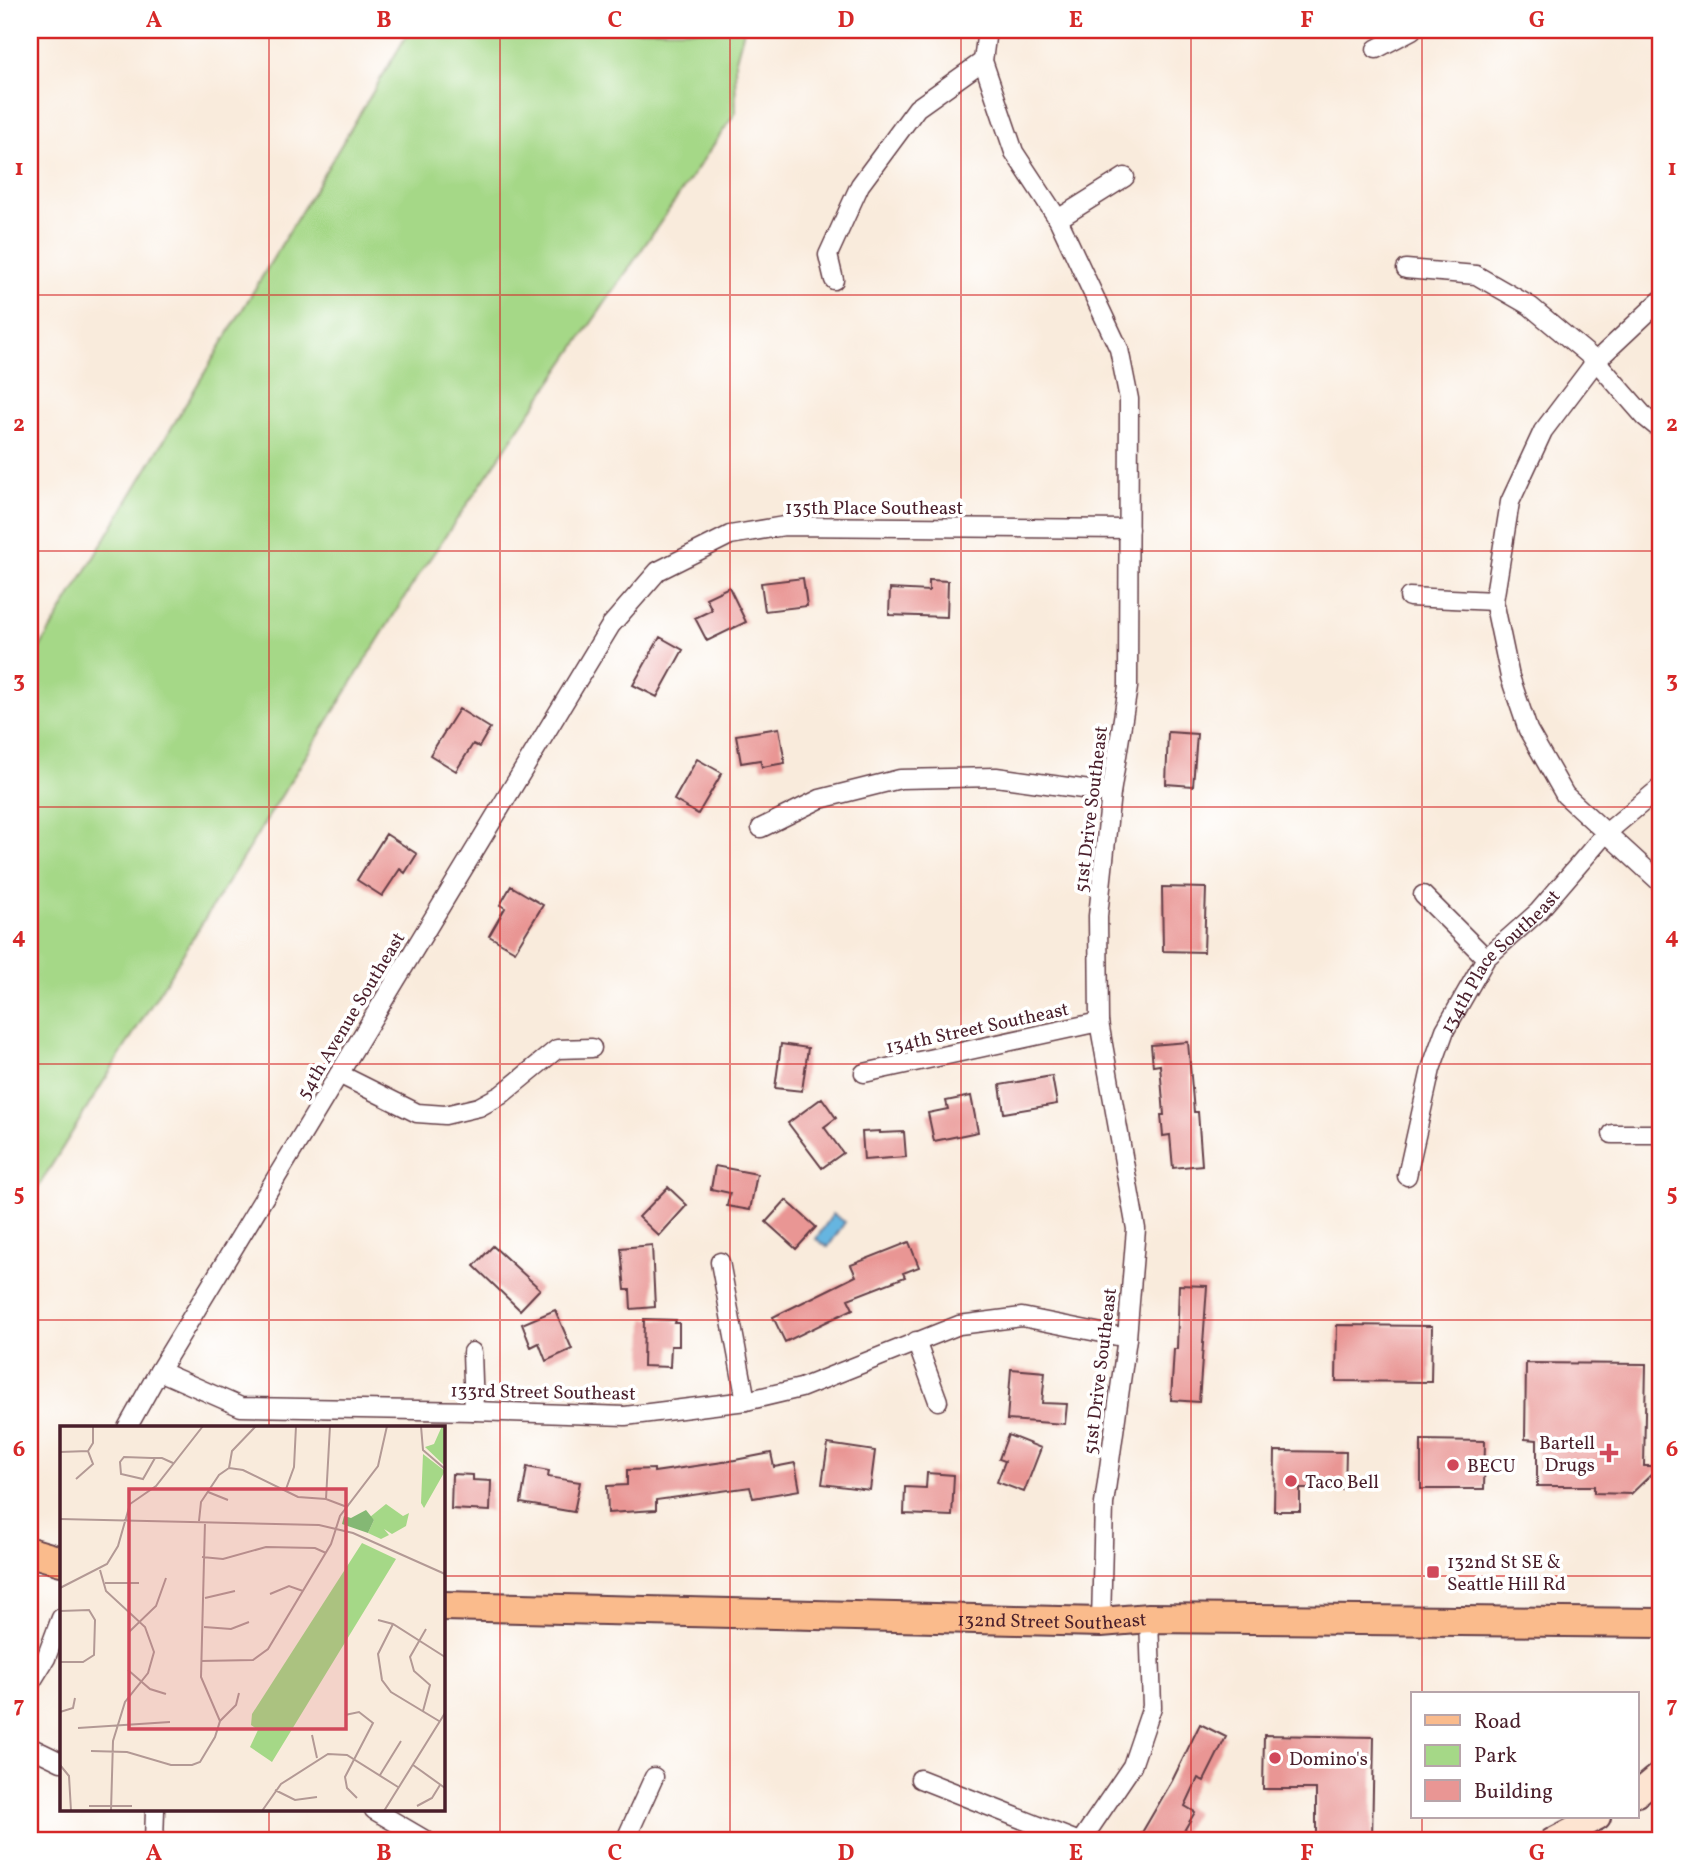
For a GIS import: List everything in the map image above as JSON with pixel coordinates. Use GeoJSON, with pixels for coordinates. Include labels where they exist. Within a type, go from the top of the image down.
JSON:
{"type":"FeatureCollection","features":[{"type":"Feature","properties":{"kind":"main road"},"geometry":{"type":"LineString","coordinates":[[30,1552],[60,1561]]}},
{"type":"Feature","properties":{"kind":"main road","name":"132nd Street Southeast"},"geometry":{"type":"LineString","coordinates":[[444,1606],[1101,1622],[1149,1618],[1661,1623]]}},
{"type":"Feature","properties":{"kind":"main road"},"geometry":{"type":"LineString","coordinates":[[1638,1793],[1661,1774]]}},
{"type":"Feature","properties":{"kind":"main road"},"geometry":{"type":"LineString","coordinates":[[1552,1841],[1596,1818]]}},
{"type":"Feature","properties":{"kind":"street","name":"51st Drive Southeast"},"geometry":{"type":"LineString","coordinates":[[987,30],[983,61],[1014,152],[1058,219],[1119,349],[1129,399],[1128,687],[1111,793],[1098,916],[1099,1022],[1136,1229],[1127,1338],[1104,1504],[1101,1622]]}},
{"type":"Feature","properties":{"kind":"street"},"geometry":{"type":"LineString","coordinates":[[1376,49],[1412,30]]}},
{"type":"Feature","properties":{"kind":"street"},"geometry":{"type":"LineString","coordinates":[[834,280],[828,255],[860,184],[917,108],[983,61]]}},
{"type":"Feature","properties":{"kind":"street"},"geometry":{"type":"LineString","coordinates":[[1058,219],[1125,177]]}},
{"type":"Feature","properties":{"kind":"street"},"geometry":{"type":"LineString","coordinates":[[1406,269],[1476,275],[1530,306],[1596,361],[1645,417],[1661,430]]}},
{"type":"Feature","properties":{"kind":"street"},"geometry":{"type":"LineString","coordinates":[[1661,300],[1596,361],[1543,431],[1510,502],[1494,601],[1510,677],[1528,730],[1565,795],[1661,883]]}},
{"type":"Feature","properties":{"kind":"street","name":"135th Place Southeast"},"geometry":{"type":"LineString","coordinates":[[611,625],[658,571],[730,536],[784,526],[1129,529]]}},
{"type":"Feature","properties":{"kind":"street"},"geometry":{"type":"LineString","coordinates":[[1409,597],[1494,601]]}},
{"type":"Feature","properties":{"kind":"street","name":"54th Avenue Southeast"},"geometry":{"type":"LineString","coordinates":[[128,1426],[611,625]]}},
{"type":"Feature","properties":{"kind":"street"},"geometry":{"type":"LineString","coordinates":[[761,828],[820,799],[900,779],[996,777],[1111,793]]}},
{"type":"Feature","properties":{"kind":"street","name":"134th Place Southeast"},"geometry":{"type":"LineString","coordinates":[[1407,1175],[1431,1069],[1446,1030],[1486,958],[1538,912],[1605,834],[1661,787]]}},
{"type":"Feature","properties":{"kind":"street"},"geometry":{"type":"LineString","coordinates":[[1423,895],[1486,958]]}},
{"type":"Feature","properties":{"kind":"street","name":"134th Street Southeast"},"geometry":{"type":"LineString","coordinates":[[864,1073],[1099,1022]]}},
{"type":"Feature","properties":{"kind":"street"},"geometry":{"type":"LineString","coordinates":[[339,1074],[417,1113],[444,1115],[479,1107],[501,1095],[557,1049],[592,1048]]}},
{"type":"Feature","properties":{"kind":"street"},"geometry":{"type":"LineString","coordinates":[[1612,1134],[1661,1135]]}},
{"type":"Feature","properties":{"kind":"street"},"geometry":{"type":"LineString","coordinates":[[720,1262],[746,1401]]}},
{"type":"Feature","properties":{"kind":"street","name":"133rd Street Southeast"},"geometry":{"type":"LineString","coordinates":[[159,1371],[241,1407],[625,1416],[746,1401],[801,1388],[959,1325],[1022,1317],[1127,1338]]}},
{"type":"Feature","properties":{"kind":"street"},"geometry":{"type":"LineString","coordinates":[[916,1341],[938,1401]]}},
{"type":"Feature","properties":{"kind":"street"},"geometry":{"type":"LineString","coordinates":[[472,1352],[474,1411]]}},
{"type":"Feature","properties":{"kind":"street"},"geometry":{"type":"LineString","coordinates":[[920,1779],[1079,1841],[1132,1766],[1152,1707],[1149,1618]]}},
{"type":"Feature","properties":{"kind":"street"},"geometry":{"type":"LineString","coordinates":[[30,1684],[46,1658],[60,1621]]}},
{"type":"Feature","properties":{"kind":"street"},"geometry":{"type":"LineString","coordinates":[[30,1747],[60,1762]]}},
{"type":"Feature","properties":{"kind":"street"},"geometry":{"type":"LineString","coordinates":[[625,1841],[654,1777]]}},
{"type":"Feature","properties":{"kind":"street"},"geometry":{"type":"LineString","coordinates":[[154,1841],[155,1812]]}},
{"type":"Feature","properties":{"kind":"street"},"geometry":{"type":"LineString","coordinates":[[377,1812],[427,1841]]}},
{"type":"Feature","properties":{"kind":"green space"},"geometry":{"type":"Polygon","coordinates":[[[410,30],[744,30],[735,63],[736,112],[418,576],[30,1200],[30,664],[410,30]]]}},
{"type":"Feature","properties":{"kind":"water"},"geometry":{"type":"Polygon","coordinates":[[[833,1214],[845,1222],[828,1247],[816,1239],[833,1214]]]}},
{"type":"Feature","properties":{"kind":"building"},"geometry":{"type":"Polygon","coordinates":[[[803,578],[807,606],[765,611],[761,583],[803,578]]]}},
{"type":"Feature","properties":{"kind":"building"},"geometry":{"type":"Polygon","coordinates":[[[929,580],[948,581],[947,617],[889,615],[890,589],[929,591],[929,580]]]}},
{"type":"Feature","properties":{"kind":"building"},"geometry":{"type":"Polygon","coordinates":[[[729,587],[746,622],[707,641],[695,618],[712,610],[706,598],[729,587]]]}},
{"type":"Feature","properties":{"kind":"building"},"geometry":{"type":"Polygon","coordinates":[[[660,637],[683,650],[657,697],[633,685],[660,637]]]}},
{"type":"Feature","properties":{"kind":"building"},"geometry":{"type":"Polygon","coordinates":[[[459,709],[490,728],[479,747],[473,744],[456,771],[430,755],[459,709]]]}},
{"type":"Feature","properties":{"kind":"building"},"geometry":{"type":"Polygon","coordinates":[[[779,728],[785,763],[762,767],[760,760],[741,763],[736,735],[779,728]]]}},
{"type":"Feature","properties":{"kind":"building"},"geometry":{"type":"Polygon","coordinates":[[[1168,732],[1197,734],[1193,786],[1166,784],[1168,732]]]}},
{"type":"Feature","properties":{"kind":"building"},"geometry":{"type":"Polygon","coordinates":[[[697,759],[722,773],[698,814],[674,800],[697,759]]]}},
{"type":"Feature","properties":{"kind":"building"},"geometry":{"type":"Polygon","coordinates":[[[386,834],[417,854],[405,873],[400,869],[382,896],[357,880],[386,834]]]}},
{"type":"Feature","properties":{"kind":"building"},"geometry":{"type":"Polygon","coordinates":[[[511,886],[543,905],[515,951],[489,936],[505,908],[500,905],[511,886]]]}},
{"type":"Feature","properties":{"kind":"building"},"geometry":{"type":"Polygon","coordinates":[[[1162,887],[1206,888],[1204,952],[1163,951],[1162,887]]]}},
{"type":"Feature","properties":{"kind":"building"},"geometry":{"type":"Polygon","coordinates":[[[1188,1042],[1202,1165],[1173,1168],[1170,1135],[1163,1136],[1160,1065],[1153,1066],[1151,1045],[1188,1042]]]}},
{"type":"Feature","properties":{"kind":"building"},"geometry":{"type":"Polygon","coordinates":[[[781,1044],[808,1048],[802,1091],[775,1088],[781,1044]]]}},
{"type":"Feature","properties":{"kind":"building"},"geometry":{"type":"Polygon","coordinates":[[[1052,1076],[1057,1104],[1004,1113],[1000,1085],[1052,1076]]]}},
{"type":"Feature","properties":{"kind":"building"},"geometry":{"type":"Polygon","coordinates":[[[971,1096],[978,1132],[934,1141],[928,1113],[948,1109],[946,1101],[971,1096]]]}},
{"type":"Feature","properties":{"kind":"building"},"geometry":{"type":"Polygon","coordinates":[[[822,1098],[836,1118],[824,1127],[843,1153],[822,1168],[788,1123],[822,1098]]]}},
{"type":"Feature","properties":{"kind":"building"},"geometry":{"type":"Polygon","coordinates":[[[862,1132],[904,1132],[906,1157],[864,1160],[862,1132]]]}},
{"type":"Feature","properties":{"kind":"building"},"geometry":{"type":"Polygon","coordinates":[[[715,1166],[757,1174],[750,1210],[727,1206],[730,1193],[711,1189],[715,1166]]]}},
{"type":"Feature","properties":{"kind":"building"},"geometry":{"type":"Polygon","coordinates":[[[668,1187],[687,1205],[659,1236],[639,1217],[668,1187]]]}},
{"type":"Feature","properties":{"kind":"building"},"geometry":{"type":"Polygon","coordinates":[[[786,1200],[816,1227],[796,1249],[766,1222],[786,1200]]]}},
{"type":"Feature","properties":{"kind":"building"},"geometry":{"type":"Polygon","coordinates":[[[909,1242],[919,1267],[903,1273],[905,1277],[848,1299],[853,1309],[785,1342],[773,1317],[856,1276],[851,1265],[909,1242]]]}},
{"type":"Feature","properties":{"kind":"building"},"geometry":{"type":"Polygon","coordinates":[[[652,1245],[655,1307],[631,1309],[630,1290],[625,1290],[621,1248],[652,1245]]]}},
{"type":"Feature","properties":{"kind":"building"},"geometry":{"type":"Polygon","coordinates":[[[493,1246],[540,1289],[520,1310],[474,1266],[493,1246]]]}},
{"type":"Feature","properties":{"kind":"building"},"geometry":{"type":"Polygon","coordinates":[[[1179,1285],[1207,1286],[1199,1402],[1171,1400],[1174,1349],[1177,1349],[1179,1285]]]}},
{"type":"Feature","properties":{"kind":"building"},"geometry":{"type":"Polygon","coordinates":[[[555,1310],[572,1349],[546,1361],[539,1343],[531,1347],[522,1324],[555,1310]]]}},
{"type":"Feature","properties":{"kind":"building"},"geometry":{"type":"Polygon","coordinates":[[[644,1319],[676,1320],[675,1323],[679,1323],[679,1346],[671,1346],[670,1367],[643,1366],[644,1319]]]}},
{"type":"Feature","properties":{"kind":"building"},"geometry":{"type":"Polygon","coordinates":[[[1337,1325],[1432,1326],[1431,1382],[1336,1381],[1337,1325]]]}},
{"type":"Feature","properties":{"kind":"building"},"geometry":{"type":"Polygon","coordinates":[[[1526,1363],[1646,1364],[1644,1466],[1660,1466],[1631,1494],[1594,1493],[1594,1486],[1537,1486],[1537,1440],[1525,1439],[1526,1363]]]}},
{"type":"Feature","properties":{"kind":"building"},"geometry":{"type":"Polygon","coordinates":[[[1011,1369],[1045,1372],[1042,1403],[1067,1404],[1065,1424],[1007,1420],[1011,1369]]]}},
{"type":"Feature","properties":{"kind":"building"},"geometry":{"type":"Polygon","coordinates":[[[1008,1435],[1041,1448],[1024,1492],[997,1482],[1005,1461],[999,1459],[1008,1435]]]}},
{"type":"Feature","properties":{"kind":"building","name":"BECU"},"geometry":{"type":"Polygon","coordinates":[[[1421,1440],[1485,1441],[1484,1489],[1421,1489],[1421,1440]]]}},
{"type":"Feature","properties":{"kind":"building"},"geometry":{"type":"Polygon","coordinates":[[[828,1444],[875,1451],[870,1490],[822,1484],[828,1444]]]}},
{"type":"Feature","properties":{"kind":"building"},"geometry":{"type":"Polygon","coordinates":[[[1275,1451],[1346,1452],[1345,1489],[1300,1489],[1300,1511],[1274,1511],[1275,1451]]]}},
{"type":"Feature","properties":{"kind":"building"},"geometry":{"type":"Polygon","coordinates":[[[771,1453],[774,1467],[795,1463],[800,1490],[753,1498],[750,1487],[656,1500],[656,1510],[608,1513],[607,1486],[627,1485],[627,1470],[654,1469],[654,1472],[771,1453]]]}},
{"type":"Feature","properties":{"kind":"building"},"geometry":{"type":"Polygon","coordinates":[[[527,1467],[549,1471],[548,1477],[580,1482],[574,1512],[521,1503],[527,1467]]]}},
{"type":"Feature","properties":{"kind":"building"},"geometry":{"type":"Polygon","coordinates":[[[927,1473],[954,1475],[952,1516],[904,1514],[905,1487],[926,1488],[927,1473]]]}},
{"type":"Feature","properties":{"kind":"building"},"geometry":{"type":"Polygon","coordinates":[[[452,1474],[473,1475],[473,1480],[491,1481],[490,1511],[451,1509],[452,1474]]]}},
{"type":"Feature","properties":{"kind":"building"},"geometry":{"type":"Polygon","coordinates":[[[1200,1724],[1226,1737],[1204,1781],[1198,1778],[1185,1806],[1195,1812],[1178,1841],[1137,1841],[1172,1781],[1200,1724]]]}},
{"type":"Feature","properties":{"kind":"building"},"geometry":{"type":"Polygon","coordinates":[[[1264,1735],[1374,1737],[1372,1841],[1316,1841],[1316,1789],[1263,1789],[1264,1735]]]}},
{"type":"Feature","properties":{"kind":"place","name":"Bartell Drugs"},"geometry":{"type":"Point","coordinates":[1609,1453]}},
{"type":"Feature","properties":{"kind":"place","name":"BECU"},"geometry":{"type":"Point","coordinates":[1453,1465]}},
{"type":"Feature","properties":{"kind":"place","name":"Taco Bell"},"geometry":{"type":"Point","coordinates":[1291,1481]}},
{"type":"Feature","properties":{"kind":"place","name":"132nd St SE & Seattle Hill Rd"},"geometry":{"type":"Point","coordinates":[1433,1572]}},
{"type":"Feature","properties":{"kind":"place","name":"Domino's"},"geometry":{"type":"Point","coordinates":[1275,1758]}}]}
